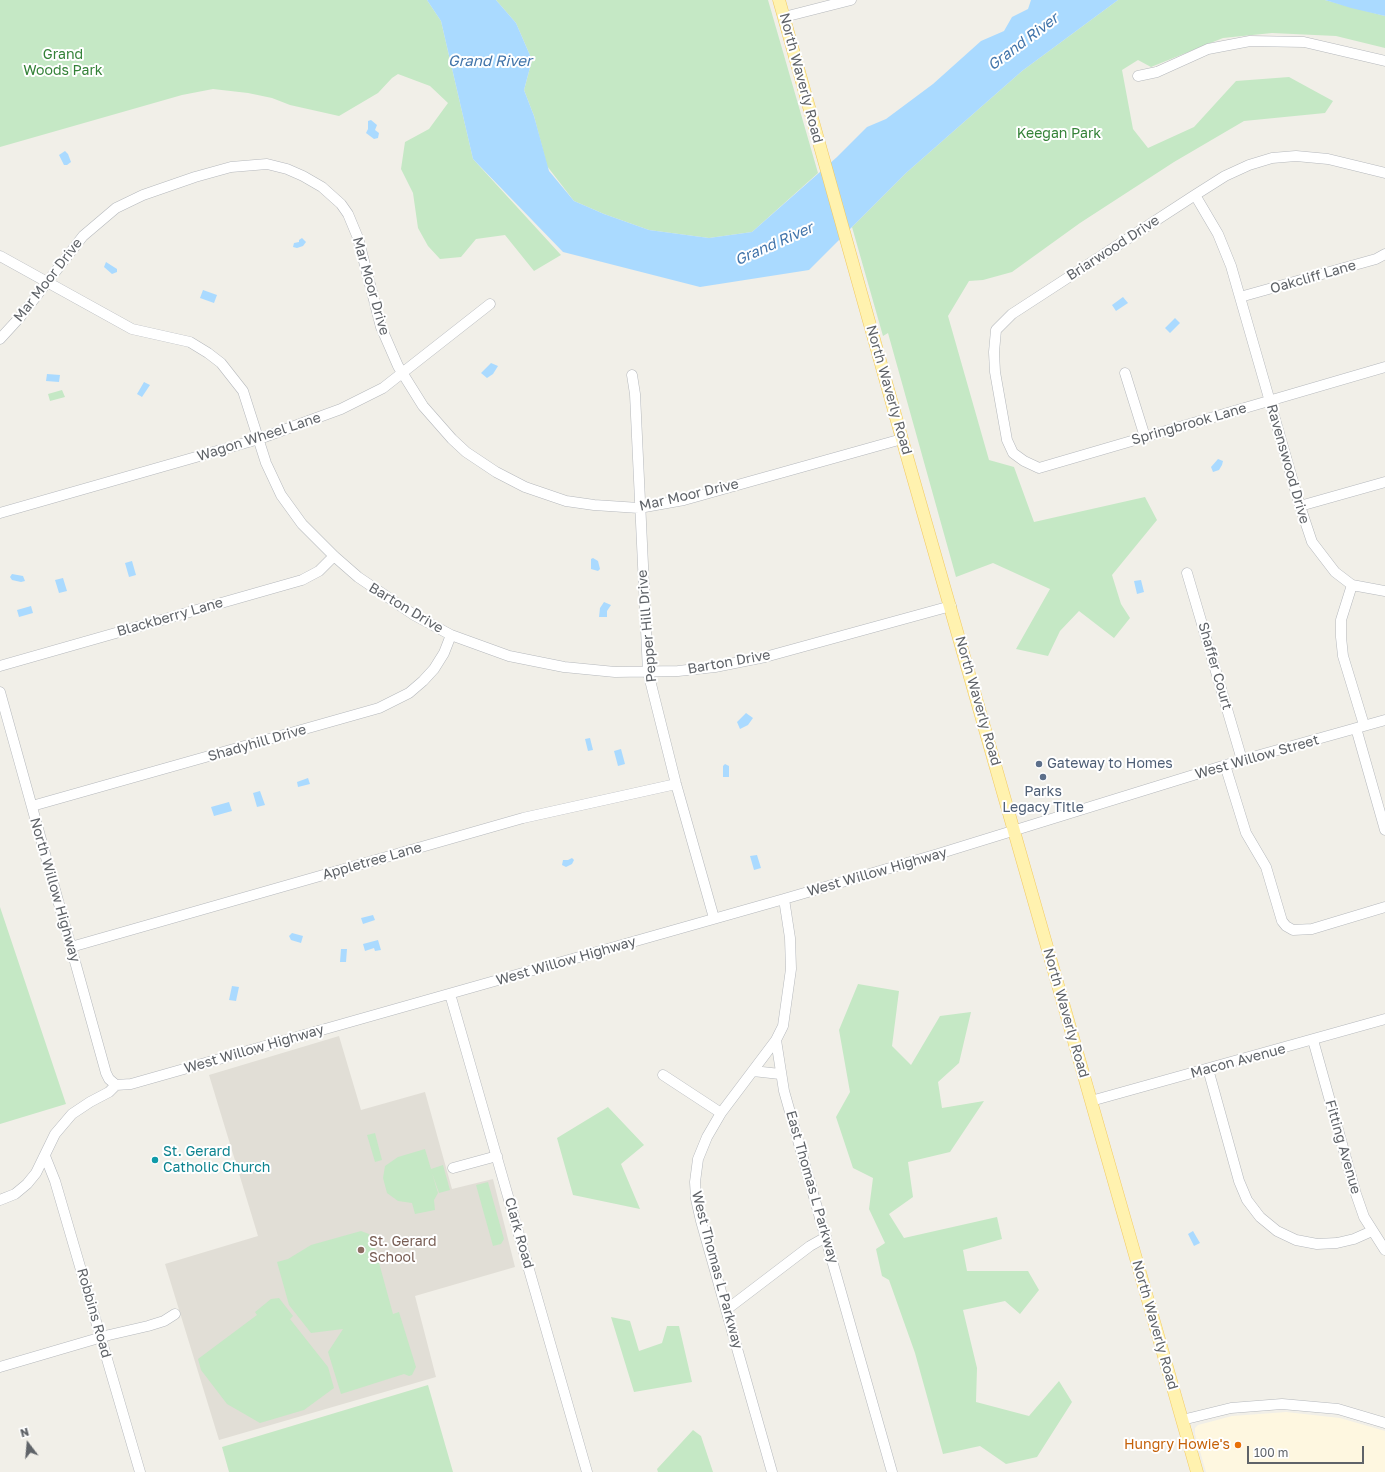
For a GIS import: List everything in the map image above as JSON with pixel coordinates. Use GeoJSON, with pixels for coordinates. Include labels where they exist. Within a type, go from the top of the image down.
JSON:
{"type":"FeatureCollection","features":[{"type":"Feature","properties":{"kind":"main road","name":"North Waverly Road"},"geometry":{"type":"LineString","coordinates":[[779,0],[902,439],[951,606],[1197,1472]]}},
{"type":"Feature","properties":{"kind":"street"},"geometry":{"type":"LineString","coordinates":[[784,16],[851,0]]}},
{"type":"Feature","properties":{"kind":"street"},"geometry":{"type":"LineString","coordinates":[[1138,76],[1157,72],[1208,49],[1250,41],[1304,42],[1385,61]]}},
{"type":"Feature","properties":{"kind":"street","name":"Briarwood Drive"},"geometry":{"type":"LineString","coordinates":[[1039,468],[1024,461],[1014,453],[1008,440],[995,372],[994,352],[996,330],[1012,314],[1225,176],[1249,165],[1272,158],[1290,156],[1328,159],[1385,173]]}},
{"type":"Feature","properties":{"kind":"street","name":"Mar Moor Drive"},"geometry":{"type":"LineString","coordinates":[[0,339],[21,316],[83,236],[104,218],[128,201],[156,190],[232,167],[257,164],[276,166],[303,176],[322,187],[332,195],[348,214],[358,238],[381,327],[402,374],[423,406],[452,439],[466,452],[496,472],[525,488],[566,501],[594,505],[639,508],[684,500],[902,439]]}},
{"type":"Feature","properties":{"kind":"street","name":"Ravenswood Drive"},"geometry":{"type":"LineString","coordinates":[[1195,195],[1218,234],[1240,297],[1300,506],[1312,542],[1335,572],[1352,585]]}},
{"type":"Feature","properties":{"kind":"street","name":"Oakcliff Lane"},"geometry":{"type":"LineString","coordinates":[[1240,297],[1376,259],[1385,254]]}},
{"type":"Feature","properties":{"kind":"street","name":"Barton Drive"},"geometry":{"type":"LineString","coordinates":[[0,256],[132,329],[144,333],[180,339],[208,353],[222,363],[243,391],[266,464],[281,495],[302,524],[334,556],[358,577],[390,601],[414,616],[451,635],[509,656],[564,667],[615,672],[678,671],[741,663],[951,606]]}},
{"type":"Feature","properties":{"kind":"street","name":"Wagon Wheel Lane"},"geometry":{"type":"LineString","coordinates":[[0,513],[259,439],[353,404],[383,388],[490,304]]}},
{"type":"Feature","properties":{"kind":"street","name":"Springbrook Lane"},"geometry":{"type":"LineString","coordinates":[[1039,468],[1385,367]]}},
{"type":"Feature","properties":{"kind":"street"},"geometry":{"type":"LineString","coordinates":[[1126,373],[1145,437]]}},
{"type":"Feature","properties":{"kind":"street","name":"Pepper Hill Drive"},"geometry":{"type":"LineString","coordinates":[[632,375],[635,394],[639,508],[648,672],[676,784],[714,918]]}},
{"type":"Feature","properties":{"kind":"street"},"geometry":{"type":"LineString","coordinates":[[1300,506],[1385,482]]}},
{"type":"Feature","properties":{"kind":"street","name":"Blackberry Lane"},"geometry":{"type":"LineString","coordinates":[[0,666],[302,580],[311,576],[334,556]]}},
{"type":"Feature","properties":{"kind":"street","name":"Shaffer Court"},"geometry":{"type":"LineString","coordinates":[[1187,572],[1242,760]]}},
{"type":"Feature","properties":{"kind":"street"},"geometry":{"type":"LineString","coordinates":[[1385,591],[1352,585],[1341,620],[1343,656],[1385,830]]}},
{"type":"Feature","properties":{"kind":"street","name":"Shadyhill Drive"},"geometry":{"type":"LineString","coordinates":[[32,806],[379,708],[409,693],[423,681],[434,669],[444,652],[451,635]]}},
{"type":"Feature","properties":{"kind":"street","name":"North Willow Highway"},"geometry":{"type":"LineString","coordinates":[[0,692],[106,1073],[109,1079],[116,1085]]}},
{"type":"Feature","properties":{"kind":"street","name":"West Willow Street"},"geometry":{"type":"LineString","coordinates":[[1014,830],[1225,765],[1385,720]]}},
{"type":"Feature","properties":{"kind":"street"},"geometry":{"type":"LineString","coordinates":[[1225,765],[1246,834],[1266,867],[1282,921],[1293,930],[1312,929],[1385,908]]}},
{"type":"Feature","properties":{"kind":"street","name":"Appletree Lane"},"geometry":{"type":"LineString","coordinates":[[71,946],[523,818],[676,784]]}},
{"type":"Feature","properties":{"kind":"street","name":"West Willow Highway"},"geometry":{"type":"LineString","coordinates":[[116,1085],[131,1084],[450,994],[784,899],[1014,830]]}},
{"type":"Feature","properties":{"kind":"street","name":"East Thomas L Parkway"},"geometry":{"type":"LineString","coordinates":[[784,899],[790,938],[791,969],[782,1026],[776,1040],[780,1074],[892,1472]]}},
{"type":"Feature","properties":{"kind":"street","name":"Clark Road"},"geometry":{"type":"LineString","coordinates":[[450,994],[587,1472]]}},
{"type":"Feature","properties":{"kind":"street","name":"Macon Avenue"},"geometry":{"type":"LineString","coordinates":[[1091,1101],[1385,1019]]}},
{"type":"Feature","properties":{"kind":"street","name":"West Thomas L Parkway"},"geometry":{"type":"LineString","coordinates":[[772,1472],[701,1221],[694,1182],[695,1169],[702,1148],[721,1113],[776,1040]]}},
{"type":"Feature","properties":{"kind":"street","name":"Fitting Avenue"},"geometry":{"type":"LineString","coordinates":[[1313,1040],[1356,1194],[1364,1217],[1385,1250]]}},
{"type":"Feature","properties":{"kind":"street"},"geometry":{"type":"LineString","coordinates":[[1208,1069],[1239,1181],[1248,1200],[1260,1218],[1277,1230],[1296,1240],[1317,1244],[1337,1243],[1354,1239],[1372,1231]]}},
{"type":"Feature","properties":{"kind":"street"},"geometry":{"type":"LineString","coordinates":[[753,1071],[780,1074]]}},
{"type":"Feature","properties":{"kind":"street"},"geometry":{"type":"LineString","coordinates":[[663,1075],[721,1113]]}},
{"type":"Feature","properties":{"kind":"street"},"geometry":{"type":"LineString","coordinates":[[0,1200],[15,1194],[27,1184],[36,1173],[55,1134],[72,1114],[109,1092],[116,1085]]}},
{"type":"Feature","properties":{"kind":"street","name":"Robbins Road"},"geometry":{"type":"LineString","coordinates":[[45,1156],[55,1181],[140,1472]]}},
{"type":"Feature","properties":{"kind":"street"},"geometry":{"type":"LineString","coordinates":[[453,1168],[497,1156]]}},
{"type":"Feature","properties":{"kind":"street"},"geometry":{"type":"LineString","coordinates":[[726,1310],[810,1246],[826,1237]]}},
{"type":"Feature","properties":{"kind":"street"},"geometry":{"type":"LineString","coordinates":[[0,1367],[158,1323],[175,1314]]}},
{"type":"Feature","properties":{"kind":"street"},"geometry":{"type":"LineString","coordinates":[[1182,1420],[1235,1408],[1282,1404],[1338,1409],[1385,1422]]}},
{"type":"Feature","properties":{"kind":"shaded area","name":"St. Gerard School"},"geometry":{"type":"Polygon","coordinates":[[[339,1036],[361,1110],[425,1092],[452,1189],[493,1179],[515,1267],[415,1296],[436,1377],[219,1440],[165,1264],[258,1236],[209,1075],[339,1036]]]}},
{"type":"Feature","properties":{"kind":"shaded area"},"geometry":{"type":"Polygon","coordinates":[[[1286,1412],[1340,1418],[1385,1431],[1385,1472],[1206,1472],[1195,1434],[1195,1428],[1198,1425],[1232,1416],[1286,1412]]]}},
{"type":"Feature","properties":{"kind":"green space","name":"Grand Woods Park"},"geometry":{"type":"Polygon","coordinates":[[[0,0],[427,0],[441,21],[473,159],[561,255],[534,271],[505,235],[476,239],[461,257],[440,259],[428,246],[418,228],[413,193],[401,169],[405,142],[429,129],[448,103],[430,86],[398,74],[392,78],[378,93],[339,116],[290,105],[272,98],[248,93],[213,89],[182,95],[0,147],[0,0]]]}},
{"type":"Feature","properties":{"kind":"green space"},"geometry":{"type":"Polygon","coordinates":[[[496,0],[768,0],[818,173],[752,232],[709,238],[649,230],[604,214],[574,201],[547,166],[534,116],[524,90],[532,60],[516,23],[496,0]]]}},
{"type":"Feature","properties":{"kind":"green space","name":"Keegan Park"},"geometry":{"type":"Polygon","coordinates":[[[1118,0],[1325,0],[1385,16],[1385,48],[1336,36],[1272,33],[1223,38],[1151,67],[1138,60],[1122,70],[1133,129],[1148,148],[1194,127],[1236,81],[1289,77],[1333,101],[1325,113],[1244,121],[1174,162],[1080,223],[1012,272],[983,280],[969,281],[948,316],[989,460],[1014,467],[1034,522],[1145,497],[1157,520],[1112,575],[1121,604],[1130,618],[1114,638],[1079,611],[1060,631],[1048,656],[1016,649],[1050,589],[993,563],[956,577],[888,333],[883,336],[852,227],[906,173],[1022,71],[1118,0]]]}},
{"type":"Feature","properties":{"kind":"green space"},"geometry":{"type":"Polygon","coordinates":[[[62,390],[65,397],[50,401],[48,394],[62,390]]]}},
{"type":"Feature","properties":{"kind":"green space"},"geometry":{"type":"Polygon","coordinates":[[[0,907],[66,1104],[0,1124],[0,907]]]}},
{"type":"Feature","properties":{"kind":"green space"},"geometry":{"type":"Polygon","coordinates":[[[858,984],[899,991],[892,1046],[911,1065],[940,1016],[971,1012],[959,1063],[938,1082],[942,1108],[984,1101],[950,1152],[908,1162],[913,1197],[889,1214],[904,1238],[997,1217],[1002,1239],[963,1250],[967,1271],[1028,1271],[1039,1290],[1020,1314],[1005,1301],[963,1310],[977,1368],[976,1402],[1029,1416],[1059,1381],[1072,1402],[1037,1457],[1006,1464],[980,1446],[943,1454],[915,1353],[889,1280],[882,1276],[876,1249],[885,1243],[869,1209],[873,1178],[853,1168],[836,1117],[850,1092],[839,1030],[858,984]]]}},
{"type":"Feature","properties":{"kind":"green space"},"geometry":{"type":"Polygon","coordinates":[[[608,1107],[644,1145],[621,1164],[640,1209],[573,1195],[557,1138],[608,1107]]]}},
{"type":"Feature","properties":{"kind":"green space"},"geometry":{"type":"Polygon","coordinates":[[[375,1133],[382,1160],[375,1162],[367,1135],[375,1133]]]}},
{"type":"Feature","properties":{"kind":"green space"},"geometry":{"type":"Polygon","coordinates":[[[425,1149],[431,1169],[443,1165],[450,1190],[439,1193],[432,1173],[438,1193],[434,1200],[435,1210],[415,1214],[412,1203],[398,1201],[387,1193],[383,1178],[385,1166],[398,1157],[425,1149]]]}},
{"type":"Feature","properties":{"kind":"green space"},"geometry":{"type":"Polygon","coordinates":[[[488,1182],[504,1239],[501,1244],[493,1246],[476,1185],[488,1182]]]}},
{"type":"Feature","properties":{"kind":"green space"},"geometry":{"type":"Polygon","coordinates":[[[361,1231],[369,1234],[370,1238],[372,1237],[393,1314],[399,1312],[416,1367],[412,1375],[409,1376],[404,1374],[341,1394],[328,1352],[343,1329],[311,1333],[289,1305],[277,1262],[288,1259],[311,1245],[361,1231]]]}},
{"type":"Feature","properties":{"kind":"green space"},"geometry":{"type":"Polygon","coordinates":[[[279,1298],[293,1316],[290,1319],[328,1367],[334,1388],[304,1410],[260,1423],[227,1404],[201,1370],[198,1359],[257,1315],[255,1312],[271,1299],[279,1298]]]}},
{"type":"Feature","properties":{"kind":"green space"},"geometry":{"type":"Polygon","coordinates":[[[611,1317],[630,1321],[639,1351],[662,1343],[667,1326],[679,1326],[692,1382],[634,1392],[611,1317]]]}},
{"type":"Feature","properties":{"kind":"green space"},"geometry":{"type":"Polygon","coordinates":[[[428,1385],[453,1472],[229,1472],[222,1447],[428,1385]]]}},
{"type":"Feature","properties":{"kind":"green space"},"geometry":{"type":"Polygon","coordinates":[[[693,1430],[701,1436],[713,1472],[658,1472],[657,1469],[693,1430]]]}},
{"type":"Feature","properties":{"kind":"water","name":"Grand River"},"geometry":{"type":"Polygon","coordinates":[[[427,0],[496,0],[516,23],[532,60],[524,90],[534,116],[549,171],[574,201],[604,214],[649,230],[709,238],[752,232],[837,157],[867,127],[886,119],[933,84],[981,41],[1004,31],[1012,17],[1028,9],[1031,0],[1118,0],[1022,71],[906,173],[809,270],[700,287],[563,252],[473,159],[441,21],[427,0]]]}},
{"type":"Feature","properties":{"kind":"water"},"geometry":{"type":"Polygon","coordinates":[[[1325,0],[1385,0],[1385,16],[1351,8],[1325,0]]]}},
{"type":"Feature","properties":{"kind":"water"},"geometry":{"type":"Polygon","coordinates":[[[371,120],[377,125],[375,130],[379,133],[378,138],[374,139],[366,133],[368,129],[368,121],[371,120]]]}},
{"type":"Feature","properties":{"kind":"water"},"geometry":{"type":"Polygon","coordinates":[[[65,151],[71,162],[67,165],[64,165],[59,155],[65,151]]]}},
{"type":"Feature","properties":{"kind":"water"},"geometry":{"type":"Polygon","coordinates":[[[302,238],[306,242],[303,246],[297,248],[293,247],[294,243],[299,242],[302,238]]]}},
{"type":"Feature","properties":{"kind":"water"},"geometry":{"type":"Polygon","coordinates":[[[106,262],[117,269],[117,272],[112,274],[104,267],[106,262]]]}},
{"type":"Feature","properties":{"kind":"water"},"geometry":{"type":"Polygon","coordinates":[[[203,290],[217,295],[214,303],[200,298],[203,290]]]}},
{"type":"Feature","properties":{"kind":"water"},"geometry":{"type":"Polygon","coordinates":[[[1123,297],[1128,303],[1116,311],[1112,305],[1123,297]]]}},
{"type":"Feature","properties":{"kind":"water"},"geometry":{"type":"Polygon","coordinates":[[[1175,318],[1180,323],[1170,333],[1165,328],[1175,318]]]}},
{"type":"Feature","properties":{"kind":"water"},"geometry":{"type":"Polygon","coordinates":[[[491,363],[498,366],[493,374],[487,378],[481,373],[491,363]]]}},
{"type":"Feature","properties":{"kind":"water"},"geometry":{"type":"Polygon","coordinates":[[[47,374],[60,375],[59,382],[46,381],[47,374]]]}},
{"type":"Feature","properties":{"kind":"water"},"geometry":{"type":"Polygon","coordinates":[[[144,382],[150,385],[142,397],[137,394],[144,382]]]}},
{"type":"Feature","properties":{"kind":"water"},"geometry":{"type":"Polygon","coordinates":[[[1218,459],[1223,461],[1222,465],[1219,470],[1213,472],[1211,467],[1218,459]]]}},
{"type":"Feature","properties":{"kind":"water"},"geometry":{"type":"Polygon","coordinates":[[[593,558],[598,561],[600,569],[598,571],[591,569],[591,559],[593,558]]]}},
{"type":"Feature","properties":{"kind":"water"},"geometry":{"type":"Polygon","coordinates":[[[132,561],[136,575],[129,577],[125,563],[132,561]]]}},
{"type":"Feature","properties":{"kind":"water"},"geometry":{"type":"Polygon","coordinates":[[[12,574],[23,576],[25,581],[21,582],[12,580],[10,577],[12,574]]]}},
{"type":"Feature","properties":{"kind":"water"},"geometry":{"type":"Polygon","coordinates":[[[63,578],[67,591],[59,593],[55,580],[63,578]]]}},
{"type":"Feature","properties":{"kind":"water"},"geometry":{"type":"Polygon","coordinates":[[[1141,580],[1144,592],[1137,594],[1134,581],[1141,580]]]}},
{"type":"Feature","properties":{"kind":"water"},"geometry":{"type":"Polygon","coordinates":[[[604,602],[611,605],[607,611],[607,617],[599,617],[600,608],[604,602]]]}},
{"type":"Feature","properties":{"kind":"water"},"geometry":{"type":"Polygon","coordinates":[[[31,606],[33,613],[19,617],[17,610],[31,606]]]}},
{"type":"Feature","properties":{"kind":"water"},"geometry":{"type":"Polygon","coordinates":[[[746,713],[753,718],[748,725],[740,729],[737,722],[746,713]]]}},
{"type":"Feature","properties":{"kind":"water"},"geometry":{"type":"Polygon","coordinates":[[[590,738],[593,750],[588,751],[585,739],[590,738]]]}},
{"type":"Feature","properties":{"kind":"water"},"geometry":{"type":"Polygon","coordinates":[[[621,749],[625,764],[618,766],[614,751],[621,749]]]}},
{"type":"Feature","properties":{"kind":"water"},"geometry":{"type":"Polygon","coordinates":[[[725,764],[729,766],[729,777],[723,777],[723,766],[725,764]]]}},
{"type":"Feature","properties":{"kind":"water"},"geometry":{"type":"Polygon","coordinates":[[[308,778],[310,784],[298,787],[297,782],[308,778]]]}},
{"type":"Feature","properties":{"kind":"water"},"geometry":{"type":"Polygon","coordinates":[[[260,791],[265,805],[257,807],[253,793],[260,791]]]}},
{"type":"Feature","properties":{"kind":"water"},"geometry":{"type":"Polygon","coordinates":[[[229,802],[232,811],[214,816],[211,807],[229,802]]]}},
{"type":"Feature","properties":{"kind":"water"},"geometry":{"type":"Polygon","coordinates":[[[757,855],[761,868],[754,870],[750,856],[757,855]]]}},
{"type":"Feature","properties":{"kind":"water"},"geometry":{"type":"Polygon","coordinates":[[[572,858],[574,860],[572,864],[566,867],[562,865],[563,860],[572,858]]]}},
{"type":"Feature","properties":{"kind":"water"},"geometry":{"type":"Polygon","coordinates":[[[373,915],[375,920],[363,924],[361,918],[373,915]]]}},
{"type":"Feature","properties":{"kind":"water"},"geometry":{"type":"Polygon","coordinates":[[[292,933],[303,936],[301,943],[291,940],[289,936],[292,933]]]}},
{"type":"Feature","properties":{"kind":"water"},"geometry":{"type":"Polygon","coordinates":[[[378,940],[381,950],[375,951],[374,948],[365,951],[363,944],[378,940]]]}},
{"type":"Feature","properties":{"kind":"water"},"geometry":{"type":"Polygon","coordinates":[[[341,949],[347,949],[346,962],[340,962],[341,949]]]}},
{"type":"Feature","properties":{"kind":"water"},"geometry":{"type":"Polygon","coordinates":[[[232,986],[239,987],[236,1001],[229,1000],[232,986]]]}},
{"type":"Feature","properties":{"kind":"water"},"geometry":{"type":"Polygon","coordinates":[[[1193,1231],[1200,1243],[1194,1246],[1188,1234],[1193,1231]]]}},
{"type":"Feature","properties":{"kind":"place","name":"Gateway to Homes"},"geometry":{"type":"Point","coordinates":[1039,764]}},
{"type":"Feature","properties":{"kind":"place","name":"Parks Legacy Title"},"geometry":{"type":"Point","coordinates":[1043,777]}},
{"type":"Feature","properties":{"kind":"place","name":"St. Gerard Catholic Church"},"geometry":{"type":"Point","coordinates":[155,1160]}},
{"type":"Feature","properties":{"kind":"place","name":"St. Gerard School"},"geometry":{"type":"Point","coordinates":[361,1250]}},
{"type":"Feature","properties":{"kind":"place","name":"Hungry Howie's"},"geometry":{"type":"Point","coordinates":[1238,1445]}}]}
